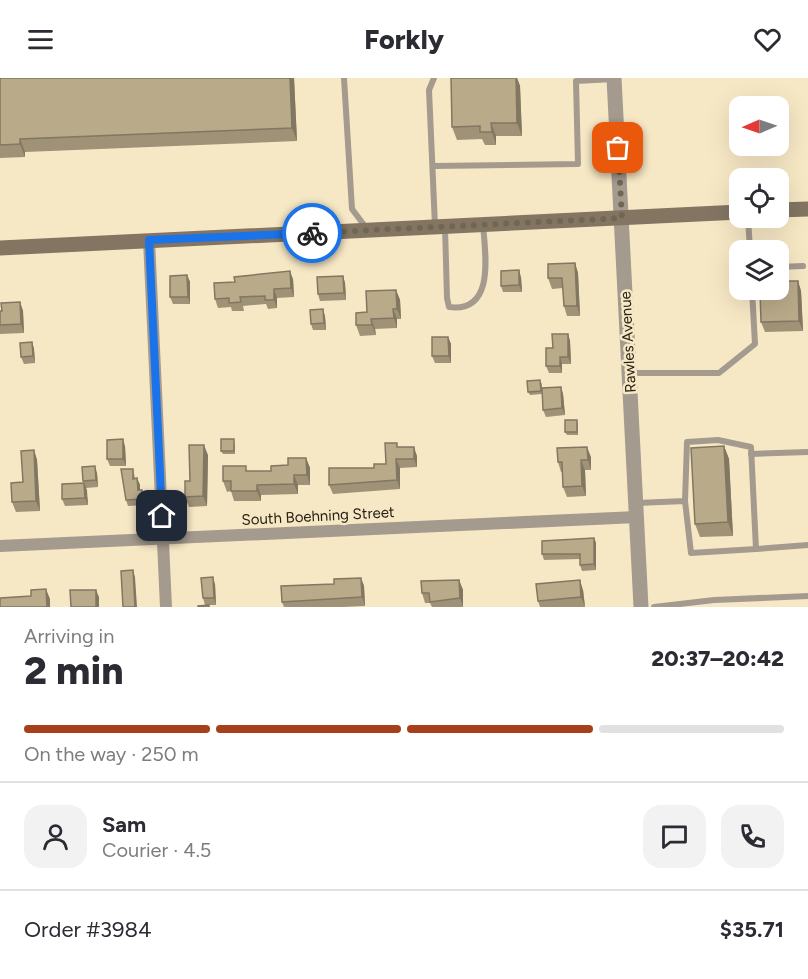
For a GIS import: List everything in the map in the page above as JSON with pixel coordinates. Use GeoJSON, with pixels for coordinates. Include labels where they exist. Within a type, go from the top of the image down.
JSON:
{"type":"FeatureCollection","features":[{"type":"Feature","properties":{"kind":"main road"},"geometry":{"type":"LineString","coordinates":[[789,210],[808,209]]}},
{"type":"Feature","properties":{"kind":"main road"},"geometry":{"type":"LineString","coordinates":[[0,248],[729,213]]}},
{"type":"Feature","properties":{"kind":"street","name":"Rawles Avenue"},"geometry":{"type":"LineString","coordinates":[[614,78],[641,607]]}},
{"type":"Feature","properties":{"kind":"street"},"geometry":{"type":"LineString","coordinates":[[149,240],[166,607]]}},
{"type":"Feature","properties":{"kind":"street","name":"South Boehning Street"},"geometry":{"type":"LineString","coordinates":[[0,546],[163,539],[636,510]]}},
{"type":"Feature","properties":{"kind":"lane"},"geometry":{"type":"LineString","coordinates":[[344,78],[352,208],[368,230]]}},
{"type":"Feature","properties":{"kind":"lane"},"geometry":{"type":"LineString","coordinates":[[434,78],[429,90],[432,166],[449,307],[457,308],[478,298],[486,281],[483,224]]}},
{"type":"Feature","properties":{"kind":"lane"},"geometry":{"type":"LineString","coordinates":[[432,166],[578,164],[575,79],[614,78]]}},
{"type":"Feature","properties":{"kind":"lane"},"geometry":{"type":"LineString","coordinates":[[789,267],[803,266]]}},
{"type":"Feature","properties":{"kind":"lane"},"geometry":{"type":"LineString","coordinates":[[630,373],[719,373],[755,344],[753,300]]}},
{"type":"Feature","properties":{"kind":"lane"},"geometry":{"type":"LineString","coordinates":[[756,549],[751,447],[718,440],[687,442],[685,501],[691,553],[756,549],[808,545]]}},
{"type":"Feature","properties":{"kind":"lane"},"geometry":{"type":"LineString","coordinates":[[751,454],[808,452]]}},
{"type":"Feature","properties":{"kind":"lane"},"geometry":{"type":"LineString","coordinates":[[636,510],[685,501]]}},
{"type":"Feature","properties":{"kind":"lane"},"geometry":{"type":"LineString","coordinates":[[654,607],[714,600],[808,596]]}},
{"type":"Feature","properties":{"kind":"building"},"geometry":{"type":"Polygon","coordinates":[[[0,78],[290,78],[292,128],[20,139],[20,144],[0,145],[0,78]]]}},
{"type":"Feature","properties":{"kind":"building"},"geometry":{"type":"Polygon","coordinates":[[[451,78],[516,78],[517,123],[491,123],[492,132],[480,132],[480,126],[452,127],[451,78]]]}},
{"type":"Feature","properties":{"kind":"building"},"geometry":{"type":"Polygon","coordinates":[[[575,263],[577,306],[564,306],[562,278],[548,278],[548,264],[575,263]]]}},
{"type":"Feature","properties":{"kind":"building"},"geometry":{"type":"Polygon","coordinates":[[[519,270],[519,285],[501,286],[501,271],[519,270]]]}},
{"type":"Feature","properties":{"kind":"building"},"geometry":{"type":"Polygon","coordinates":[[[290,271],[291,288],[274,289],[274,300],[265,300],[265,296],[240,297],[241,302],[229,303],[229,298],[215,299],[214,283],[235,282],[234,277],[290,271]]]}},
{"type":"Feature","properties":{"kind":"building"},"geometry":{"type":"Polygon","coordinates":[[[187,275],[188,297],[170,297],[170,276],[187,275]]]}},
{"type":"Feature","properties":{"kind":"building"},"geometry":{"type":"Polygon","coordinates":[[[343,276],[344,293],[318,294],[317,277],[343,276]]]}},
{"type":"Feature","properties":{"kind":"building"},"geometry":{"type":"Polygon","coordinates":[[[789,281],[798,281],[799,321],[761,322],[760,300],[789,300],[789,281]]]}},
{"type":"Feature","properties":{"kind":"building"},"geometry":{"type":"Polygon","coordinates":[[[396,290],[397,309],[393,309],[394,318],[371,319],[372,325],[356,325],[356,313],[367,312],[366,291],[396,290]]]}},
{"type":"Feature","properties":{"kind":"building"},"geometry":{"type":"Polygon","coordinates":[[[20,302],[21,324],[0,325],[1,303],[20,302]]]}},
{"type":"Feature","properties":{"kind":"building"},"geometry":{"type":"Polygon","coordinates":[[[323,309],[324,323],[311,324],[310,310],[323,309]]]}},
{"type":"Feature","properties":{"kind":"building"},"geometry":{"type":"Polygon","coordinates":[[[552,334],[568,334],[568,357],[560,357],[560,366],[546,366],[546,348],[553,348],[552,334]]]}},
{"type":"Feature","properties":{"kind":"building"},"geometry":{"type":"Polygon","coordinates":[[[432,337],[448,337],[449,356],[432,356],[432,337]]]}},
{"type":"Feature","properties":{"kind":"building"},"geometry":{"type":"Polygon","coordinates":[[[32,342],[33,356],[21,357],[20,343],[32,342]]]}},
{"type":"Feature","properties":{"kind":"building"},"geometry":{"type":"Polygon","coordinates":[[[540,380],[541,391],[528,392],[527,381],[540,380]]]}},
{"type":"Feature","properties":{"kind":"building"},"geometry":{"type":"Polygon","coordinates":[[[561,387],[562,408],[543,410],[542,388],[561,387]]]}},
{"type":"Feature","properties":{"kind":"building"},"geometry":{"type":"Polygon","coordinates":[[[565,420],[577,420],[577,432],[565,432],[565,420]]]}},
{"type":"Feature","properties":{"kind":"building"},"geometry":{"type":"Polygon","coordinates":[[[123,439],[123,459],[107,459],[107,440],[123,439]]]}},
{"type":"Feature","properties":{"kind":"building"},"geometry":{"type":"Polygon","coordinates":[[[221,439],[234,439],[234,451],[221,451],[221,439]]]}},
{"type":"Feature","properties":{"kind":"building"},"geometry":{"type":"Polygon","coordinates":[[[385,443],[397,443],[397,447],[414,447],[414,459],[396,459],[397,480],[329,485],[329,468],[374,468],[374,464],[386,464],[385,443]]]}},
{"type":"Feature","properties":{"kind":"building"},"geometry":{"type":"Polygon","coordinates":[[[189,445],[204,445],[203,496],[185,497],[185,481],[190,481],[189,445]]]}},
{"type":"Feature","properties":{"kind":"building"},"geometry":{"type":"Polygon","coordinates":[[[724,446],[728,522],[695,524],[691,448],[724,446]]]}},
{"type":"Feature","properties":{"kind":"building"},"geometry":{"type":"Polygon","coordinates":[[[587,447],[588,460],[581,460],[582,486],[563,487],[562,462],[558,462],[557,448],[587,447]]]}},
{"type":"Feature","properties":{"kind":"building"},"geometry":{"type":"Polygon","coordinates":[[[34,450],[36,501],[12,502],[11,483],[23,482],[21,451],[34,450]]]}},
{"type":"Feature","properties":{"kind":"building"},"geometry":{"type":"Polygon","coordinates":[[[288,458],[306,458],[307,475],[294,475],[294,484],[257,485],[257,491],[231,491],[231,481],[223,481],[223,466],[246,466],[246,471],[271,471],[271,466],[288,465],[288,458]]]}},
{"type":"Feature","properties":{"kind":"building"},"geometry":{"type":"Polygon","coordinates":[[[95,466],[96,480],[83,481],[82,467],[95,466]]]}},
{"type":"Feature","properties":{"kind":"building"},"geometry":{"type":"Polygon","coordinates":[[[121,469],[133,469],[133,479],[137,478],[138,490],[142,490],[142,499],[126,500],[121,469]]]}},
{"type":"Feature","properties":{"kind":"building"},"geometry":{"type":"Polygon","coordinates":[[[84,483],[85,498],[62,499],[62,484],[84,483]]]}},
{"type":"Feature","properties":{"kind":"building"},"geometry":{"type":"Polygon","coordinates":[[[594,538],[594,564],[580,565],[580,554],[542,554],[542,541],[594,538]]]}},
{"type":"Feature","properties":{"kind":"building"},"geometry":{"type":"Polygon","coordinates":[[[133,570],[135,607],[123,607],[121,571],[133,570]]]}},
{"type":"Feature","properties":{"kind":"building"},"geometry":{"type":"Polygon","coordinates":[[[213,577],[214,598],[203,598],[201,578],[213,577]]]}},
{"type":"Feature","properties":{"kind":"building"},"geometry":{"type":"Polygon","coordinates":[[[361,578],[362,597],[282,602],[281,586],[334,584],[334,579],[361,578]]]}},
{"type":"Feature","properties":{"kind":"building"},"geometry":{"type":"Polygon","coordinates":[[[459,580],[460,598],[430,602],[429,593],[422,593],[421,581],[459,580]]]}},
{"type":"Feature","properties":{"kind":"building"},"geometry":{"type":"Polygon","coordinates":[[[580,580],[581,597],[538,601],[536,584],[580,580]]]}},
{"type":"Feature","properties":{"kind":"building"},"geometry":{"type":"Polygon","coordinates":[[[46,589],[47,607],[0,607],[0,598],[31,596],[31,590],[46,589]]]}},
{"type":"Feature","properties":{"kind":"building"},"geometry":{"type":"Polygon","coordinates":[[[70,590],[96,590],[96,607],[71,607],[70,590]]]}},
{"type":"Feature","properties":{"kind":"way so far"},"geometry":{"type":"LineString","coordinates":[[312,233],[622,218],[618,148]]}},
{"type":"Feature","properties":{"kind":"route"},"geometry":{"type":"LineString","coordinates":[[162,516],[149,240],[312,233]]}}]}
